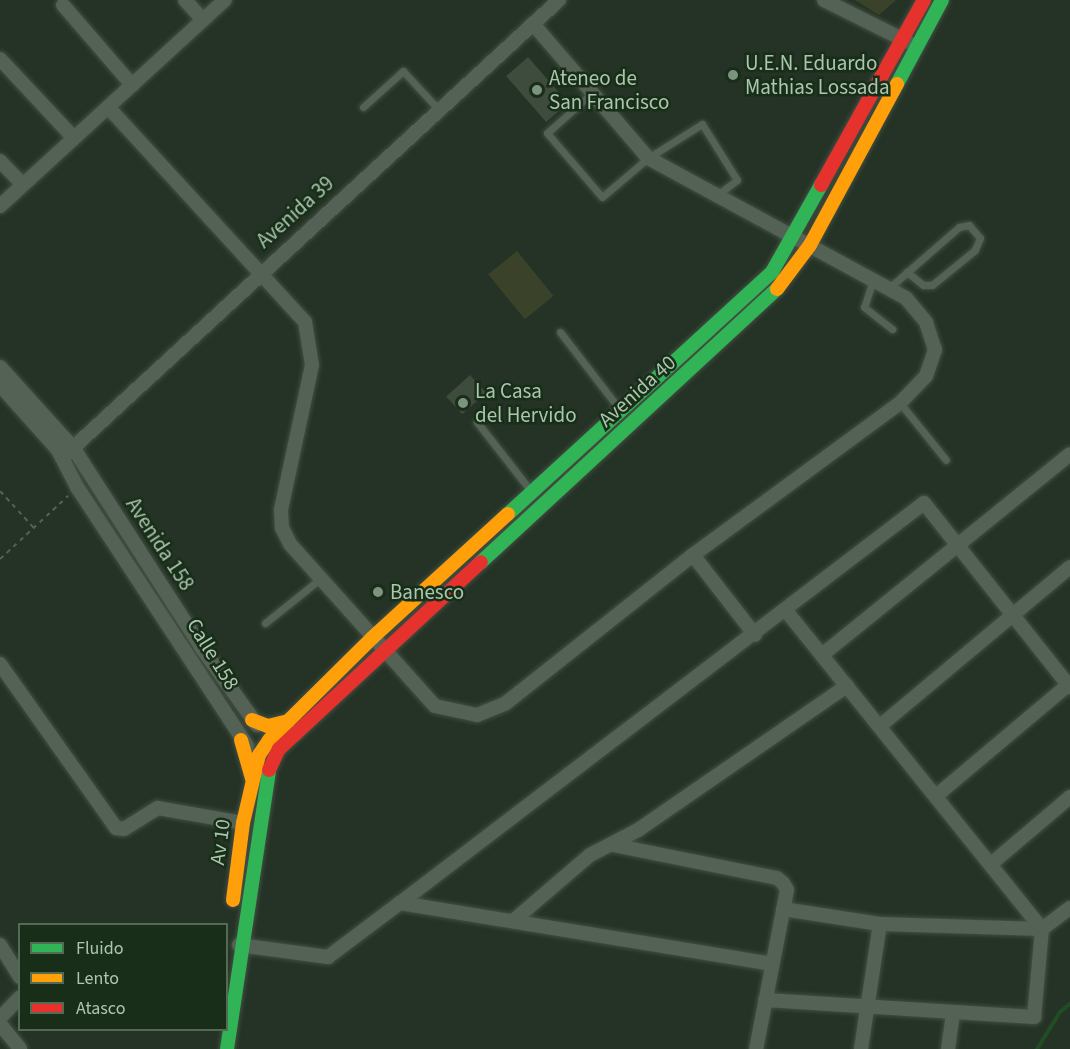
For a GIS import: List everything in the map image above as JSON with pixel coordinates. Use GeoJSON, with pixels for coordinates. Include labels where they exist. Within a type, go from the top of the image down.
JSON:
{"type":"FeatureCollection","features":[{"type":"Feature","properties":{"kind":"street"},"geometry":{"type":"LineString","coordinates":[[185,0],[203,20]]}},
{"type":"Feature","properties":{"kind":"street"},"geometry":{"type":"LineString","coordinates":[[0,206],[225,0]]}},
{"type":"Feature","properties":{"kind":"street"},"geometry":{"type":"LineString","coordinates":[[824,0],[916,45]]}},
{"type":"Feature","properties":{"kind":"street","name":"Avenida 40"},"geometry":{"type":"LineString","coordinates":[[274,745],[288,721],[372,638],[622,412],[772,272],[794,237],[900,39],[924,0]]}},
{"type":"Feature","properties":{"kind":"street","name":"Avenida 40"},"geometry":{"type":"LineString","coordinates":[[274,745],[383,652],[766,300],[810,245],[942,0]]}},
{"type":"Feature","properties":{"kind":"street","name":"Avenida 39"},"geometry":{"type":"LineString","coordinates":[[62,458],[261,272],[533,24],[552,2]]}},
{"type":"Feature","properties":{"kind":"street"},"geometry":{"type":"LineString","coordinates":[[63,5],[132,85]]}},
{"type":"Feature","properties":{"kind":"street"},"geometry":{"type":"LineString","coordinates":[[108,107],[305,321],[311,342],[312,364],[281,510],[282,528],[290,544],[383,652],[435,706],[467,715],[492,711],[693,555],[900,403],[926,376],[935,350],[926,322],[906,298],[648,158],[533,24]]}},
{"type":"Feature","properties":{"kind":"street"},"geometry":{"type":"LineString","coordinates":[[0,59],[74,138]]}},
{"type":"Feature","properties":{"kind":"street"},"geometry":{"type":"LineString","coordinates":[[0,161],[23,185]]}},
{"type":"Feature","properties":{"kind":"street","name":"Avenida 158"},"geometry":{"type":"LineString","coordinates":[[2,379],[74,449],[124,540]]}},
{"type":"Feature","properties":{"kind":"street","name":"Calle 158"},"geometry":{"type":"LineString","coordinates":[[2,379],[62,458],[77,487],[124,540],[170,612],[198,671],[242,740],[265,759]]}},
{"type":"Feature","properties":{"kind":"street"},"geometry":{"type":"LineString","coordinates":[[822,655],[1070,454]]}},
{"type":"Feature","properties":{"kind":"street"},"geometry":{"type":"LineString","coordinates":[[239,945],[328,957],[755,635],[924,503],[1069,685],[936,796]]}},
{"type":"Feature","properties":{"kind":"street"},"geometry":{"type":"LineString","coordinates":[[693,555],[755,635]]}},
{"type":"Feature","properties":{"kind":"street"},"geometry":{"type":"LineString","coordinates":[[880,726],[1070,567]]}},
{"type":"Feature","properties":{"kind":"street"},"geometry":{"type":"LineString","coordinates":[[765,1000],[1034,1017],[1042,929],[786,611]]}},
{"type":"Feature","properties":{"kind":"street","name":"Avenida 158"},"geometry":{"type":"LineString","coordinates":[[170,612],[210,661],[252,720],[274,745]]}},
{"type":"Feature","properties":{"kind":"street"},"geometry":{"type":"LineString","coordinates":[[198,671],[210,661]]}},
{"type":"Feature","properties":{"kind":"street"},"geometry":{"type":"LineString","coordinates":[[0,664],[116,828],[124,830],[158,808],[243,823]]}},
{"type":"Feature","properties":{"kind":"street"},"geometry":{"type":"LineString","coordinates":[[513,921],[567,872],[613,845],[847,686]]}},
{"type":"Feature","properties":{"kind":"street"},"geometry":{"type":"LineString","coordinates":[[252,720],[268,726],[288,721]]}},
{"type":"Feature","properties":{"kind":"street"},"geometry":{"type":"LineString","coordinates":[[242,740],[253,782]]}},
{"type":"Feature","properties":{"kind":"street","name":"Av 10"},"geometry":{"type":"LineString","coordinates":[[228,938],[243,823],[253,782],[274,745]]}},
{"type":"Feature","properties":{"kind":"street"},"geometry":{"type":"LineString","coordinates":[[227,1049],[239,945],[265,778],[265,759]]}},
{"type":"Feature","properties":{"kind":"street"},"geometry":{"type":"LineString","coordinates":[[991,864],[1070,797]]}},
{"type":"Feature","properties":{"kind":"street"},"geometry":{"type":"LineString","coordinates":[[613,845],[777,878],[787,890],[756,1049]]}},
{"type":"Feature","properties":{"kind":"street"},"geometry":{"type":"LineString","coordinates":[[400,903],[771,964]]}},
{"type":"Feature","properties":{"kind":"street"},"geometry":{"type":"LineString","coordinates":[[783,909],[880,924],[1042,929],[1070,908]]}},
{"type":"Feature","properties":{"kind":"street"},"geometry":{"type":"LineString","coordinates":[[861,1049],[880,924]]}},
{"type":"Feature","properties":{"kind":"street"},"geometry":{"type":"LineString","coordinates":[[0,945],[18,974]]}},
{"type":"Feature","properties":{"kind":"street"},"geometry":{"type":"LineString","coordinates":[[0,1018],[18,999]]}},
{"type":"Feature","properties":{"kind":"street"},"geometry":{"type":"LineString","coordinates":[[948,1049],[953,1012]]}},
{"type":"Feature","properties":{"kind":"street"},"geometry":{"type":"LineString","coordinates":[[0,1024],[20,1049]]}},
{"type":"Feature","properties":{"kind":"street"},"geometry":{"type":"LineString","coordinates":[[214,1049],[217,1031]]}},
{"type":"Feature","properties":{"kind":"lane"},"geometry":{"type":"LineString","coordinates":[[363,107],[404,71],[439,110]]}},
{"type":"Feature","properties":{"kind":"lane"},"geometry":{"type":"LineString","coordinates":[[592,93],[547,133],[602,197],[648,158],[702,124],[737,180],[717,195]]}},
{"type":"Feature","properties":{"kind":"lane"},"geometry":{"type":"LineString","coordinates":[[889,288],[907,272],[959,227],[969,225],[980,238],[975,250],[932,285],[923,285],[907,272]]}},
{"type":"Feature","properties":{"kind":"lane"},"geometry":{"type":"LineString","coordinates":[[873,280],[864,307],[892,329]]}},
{"type":"Feature","properties":{"kind":"lane"},"geometry":{"type":"LineString","coordinates":[[560,332],[622,412]]}},
{"type":"Feature","properties":{"kind":"lane"},"geometry":{"type":"LineString","coordinates":[[900,403],[946,460]]}},
{"type":"Feature","properties":{"kind":"lane"},"geometry":{"type":"LineString","coordinates":[[477,422],[533,493]]}},
{"type":"Feature","properties":{"kind":"lane"},"geometry":{"type":"LineString","coordinates":[[265,623],[320,579]]}},
{"type":"Feature","properties":{"kind":"path"},"geometry":{"type":"LineString","coordinates":[[0,559],[77,487]]}},
{"type":"Feature","properties":{"kind":"path"},"geometry":{"type":"LineString","coordinates":[[0,490],[34,528]]}},
{"type":"Feature","properties":{"kind":"green space"},"geometry":{"type":"Polygon","coordinates":[[[855,0],[896,0],[879,15],[855,0]]]}},
{"type":"Feature","properties":{"kind":"green space"},"geometry":{"type":"Polygon","coordinates":[[[517,251],[554,296],[525,319],[488,274],[517,251]]]}},
{"type":"Feature","properties":{"kind":"building","name":"Ateneo de San Francisco"},"geometry":{"type":"Polygon","coordinates":[[[528,57],[568,103],[546,122],[506,76],[528,57]]]}},
{"type":"Feature","properties":{"kind":"building","name":"La Casa del Hervido"},"geometry":{"type":"Polygon","coordinates":[[[470,375],[486,393],[462,414],[446,396],[470,375]]]}},
{"type":"Feature","properties":{"kind":"waterway"},"geometry":{"type":"LineString","coordinates":[[1037,1049],[1060,1012],[1070,1004]]}},
{"type":"Feature","properties":{"kind":"traffic: fast"},"geometry":{"type":"LineString","coordinates":[[897,84],[942,0]]}},
{"type":"Feature","properties":{"kind":"traffic: fast"},"geometry":{"type":"LineString","coordinates":[[508,514],[772,272],[821,185]]}},
{"type":"Feature","properties":{"kind":"traffic: fast"},"geometry":{"type":"LineString","coordinates":[[481,562],[777,289]]}},
{"type":"Feature","properties":{"kind":"traffic: fast"},"geometry":{"type":"LineString","coordinates":[[227,1049],[269,770]]}},
{"type":"Feature","properties":{"kind":"traffic: slow"},"geometry":{"type":"LineString","coordinates":[[777,289],[810,245],[897,84]]}},
{"type":"Feature","properties":{"kind":"traffic: slow"},"geometry":{"type":"LineString","coordinates":[[233,900],[243,823],[259,755],[269,740],[372,638],[508,514]]}},
{"type":"Feature","properties":{"kind":"traffic: slow"},"geometry":{"type":"LineString","coordinates":[[252,720],[268,726],[288,721]]}},
{"type":"Feature","properties":{"kind":"traffic: slow"},"geometry":{"type":"LineString","coordinates":[[241,740],[252,778]]}},
{"type":"Feature","properties":{"kind":"traffic: jam"},"geometry":{"type":"LineString","coordinates":[[821,185],[924,0]]}},
{"type":"Feature","properties":{"kind":"traffic: jam"},"geometry":{"type":"LineString","coordinates":[[269,770],[279,749],[481,562]]}},
{"type":"Feature","properties":{"kind":"place","name":"U.E.N. Eduardo Mathias Lossada"},"geometry":{"type":"Point","coordinates":[733,75]}},
{"type":"Feature","properties":{"kind":"place","name":"Ateneo de San Francisco"},"geometry":{"type":"Point","coordinates":[537,90]}},
{"type":"Feature","properties":{"kind":"place","name":"La Casa del Hervido"},"geometry":{"type":"Point","coordinates":[463,403]}},
{"type":"Feature","properties":{"kind":"place","name":"Banesco"},"geometry":{"type":"Point","coordinates":[378,592]}}]}
